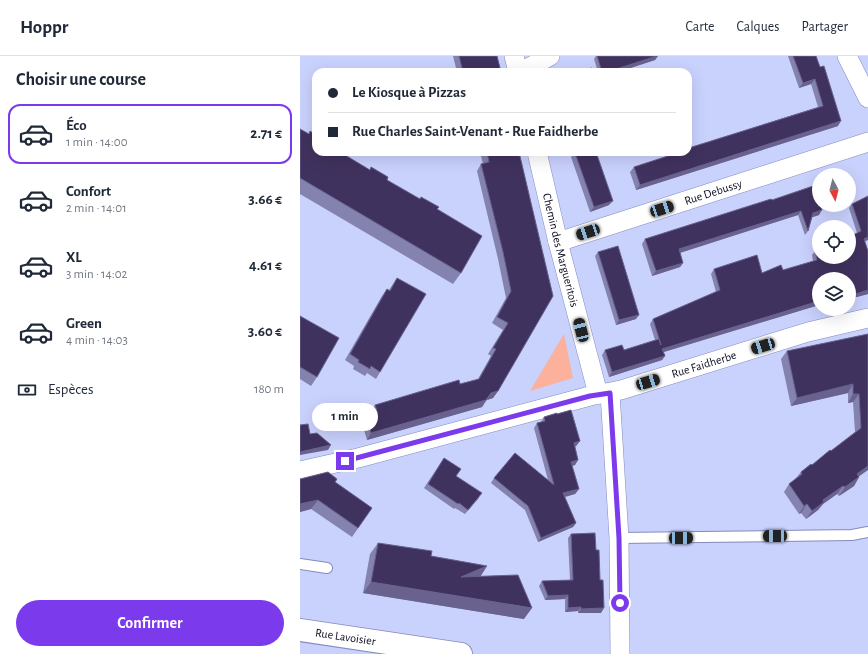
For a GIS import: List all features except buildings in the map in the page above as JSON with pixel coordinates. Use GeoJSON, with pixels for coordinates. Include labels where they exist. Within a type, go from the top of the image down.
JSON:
{"type":"FeatureCollection","features":[{"type":"Feature","properties":{"kind":"main road","name":"Rue Lavoisier"},"geometry":{"type":"LineString","coordinates":[[300,630],[461,654]]}},
{"type":"Feature","properties":{"kind":"street"},"geometry":{"type":"LineString","coordinates":[[514,56],[518,68]]}},
{"type":"Feature","properties":{"kind":"street"},"geometry":{"type":"LineString","coordinates":[[528,68],[550,56]]}},
{"type":"Feature","properties":{"kind":"street"},"geometry":{"type":"LineString","coordinates":[[847,56],[868,98]]}},
{"type":"Feature","properties":{"kind":"street","name":"Rue Debussy"},"geometry":{"type":"LineString","coordinates":[[558,242],[868,142]]}},
{"type":"Feature","properties":{"kind":"street","name":"Chemin des Margueritois"},"geometry":{"type":"LineString","coordinates":[[538,156],[558,242],[604,394],[619,538],[620,654]]}},
{"type":"Feature","properties":{"kind":"street","name":"Rue Faidherbe"},"geometry":{"type":"LineString","coordinates":[[300,471],[358,458],[604,394],[808,332],[868,318]]}},
{"type":"Feature","properties":{"kind":"lane"},"geometry":{"type":"LineString","coordinates":[[619,538],[845,536],[868,532]]}},
{"type":"Feature","properties":{"kind":"lane"},"geometry":{"type":"LineString","coordinates":[[300,564],[327,568]]}},
{"type":"Feature","properties":{"kind":"shaded area"},"geometry":{"type":"Polygon","coordinates":[[[564,334],[573,378],[530,391],[564,334]]]}},
{"type":"Feature","properties":{"kind":"route"},"geometry":{"type":"LineString","coordinates":[[345,461],[590,396],[610,393],[619,538],[620,603]]}}]}
